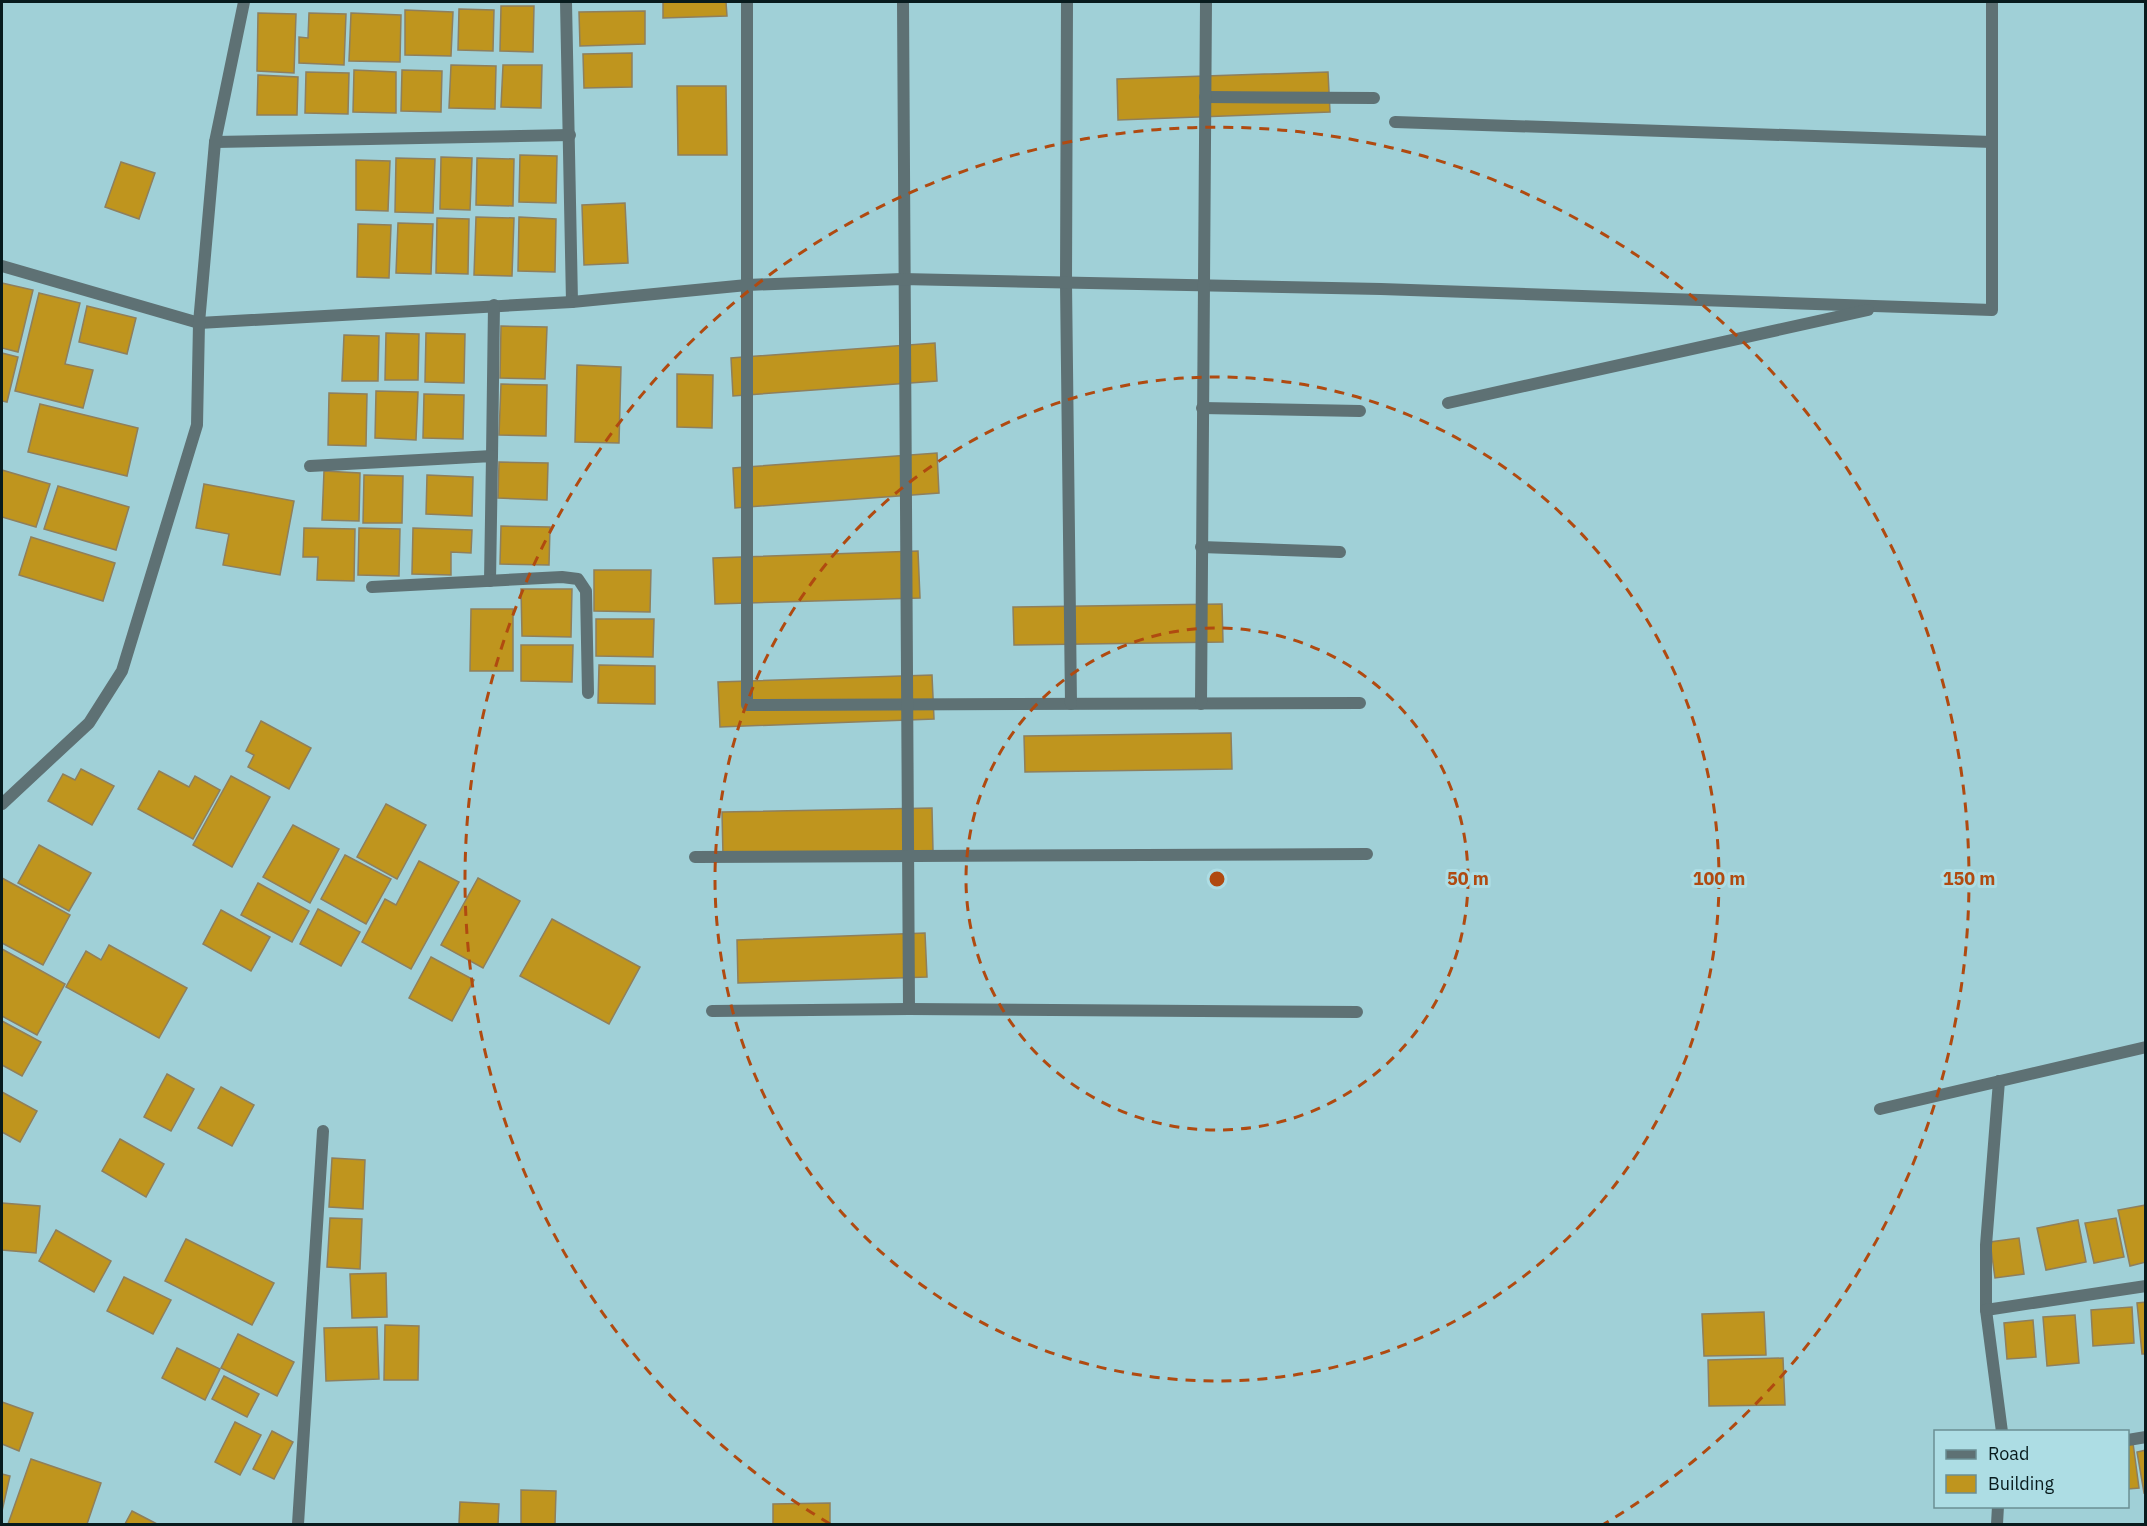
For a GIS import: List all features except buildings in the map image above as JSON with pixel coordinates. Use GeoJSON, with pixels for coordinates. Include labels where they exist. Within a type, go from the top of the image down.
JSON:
{"type":"FeatureCollection","features":[{"type":"Feature","properties":{"kind":"street"},"geometry":{"type":"LineString","coordinates":[[2,804],[89,723],[122,671],[197,425],[199,323],[215,142],[244,2]]}},
{"type":"Feature","properties":{"kind":"street"},"geometry":{"type":"LineString","coordinates":[[566,2],[572,302]]}},
{"type":"Feature","properties":{"kind":"street"},"geometry":{"type":"LineString","coordinates":[[747,2],[747,705],[1360,703]]}},
{"type":"Feature","properties":{"kind":"street"},"geometry":{"type":"LineString","coordinates":[[903,2],[902,279],[909,1009]]}},
{"type":"Feature","properties":{"kind":"street"},"geometry":{"type":"LineString","coordinates":[[1066,2],[1066,283],[1071,704]]}},
{"type":"Feature","properties":{"kind":"street"},"geometry":{"type":"LineString","coordinates":[[1201,704],[1206,2]]}},
{"type":"Feature","properties":{"kind":"street"},"geometry":{"type":"LineString","coordinates":[[2,266],[199,323],[572,302],[747,285],[902,279],[1393,289],[1992,310],[1992,2]]}},
{"type":"Feature","properties":{"kind":"street"},"geometry":{"type":"LineString","coordinates":[[1205,98],[1374,98]]}},
{"type":"Feature","properties":{"kind":"street"},"geometry":{"type":"LineString","coordinates":[[1395,122],[1992,142]]}},
{"type":"Feature","properties":{"kind":"street"},"geometry":{"type":"LineString","coordinates":[[215,142],[570,135]]}},
{"type":"Feature","properties":{"kind":"street"},"geometry":{"type":"LineString","coordinates":[[490,581],[494,305]]}},
{"type":"Feature","properties":{"kind":"street"},"geometry":{"type":"LineString","coordinates":[[1448,403],[1887,306]]}},
{"type":"Feature","properties":{"kind":"street"},"geometry":{"type":"LineString","coordinates":[[1202,408],[1360,411]]}},
{"type":"Feature","properties":{"kind":"street"},"geometry":{"type":"LineString","coordinates":[[310,466],[492,456]]}},
{"type":"Feature","properties":{"kind":"street"},"geometry":{"type":"LineString","coordinates":[[1201,547],[1340,552]]}},
{"type":"Feature","properties":{"kind":"street"},"geometry":{"type":"LineString","coordinates":[[372,587],[562,577],[578,579],[586,591],[588,693]]}},
{"type":"Feature","properties":{"kind":"street"},"geometry":{"type":"LineString","coordinates":[[695,857],[1367,854]]}},
{"type":"Feature","properties":{"kind":"street"},"geometry":{"type":"LineString","coordinates":[[712,1011],[909,1009],[1357,1012]]}},
{"type":"Feature","properties":{"kind":"street"},"geometry":{"type":"LineString","coordinates":[[1880,1109],[2145,1047]]}},
{"type":"Feature","properties":{"kind":"street"},"geometry":{"type":"LineString","coordinates":[[1999,1081],[1986,1245],[1986,1310],[2002,1430]]}},
{"type":"Feature","properties":{"kind":"street"},"geometry":{"type":"LineString","coordinates":[[298,1524],[323,1131]]}},
{"type":"Feature","properties":{"kind":"street"},"geometry":{"type":"LineString","coordinates":[[1986,1310],[2145,1286]]}},
{"type":"Feature","properties":{"kind":"street"},"geometry":{"type":"LineString","coordinates":[[2129,1440],[2145,1437]]}},
{"type":"Feature","properties":{"kind":"street"},"geometry":{"type":"LineString","coordinates":[[1997,1524],[1998,1508]]}}]}
